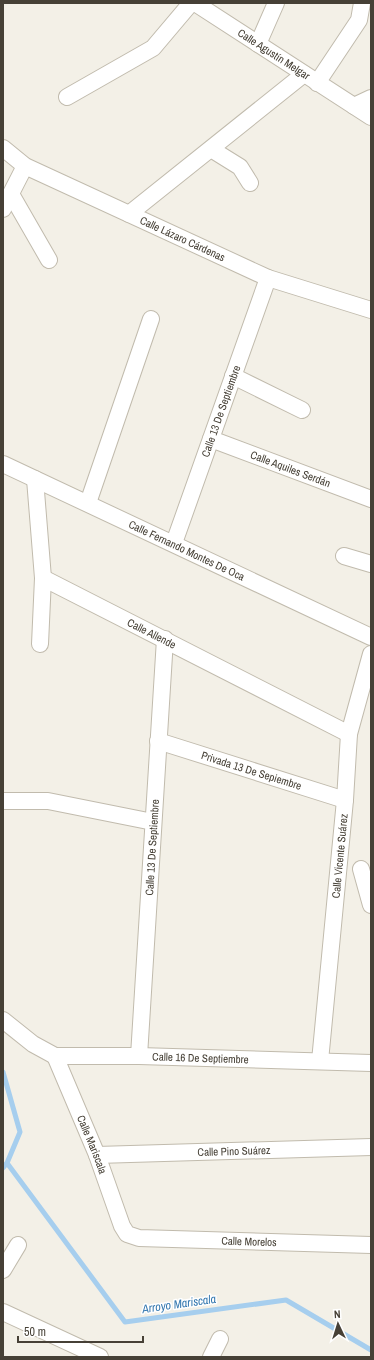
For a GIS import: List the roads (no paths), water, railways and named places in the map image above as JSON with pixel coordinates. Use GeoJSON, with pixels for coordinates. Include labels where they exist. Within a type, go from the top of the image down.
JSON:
{"type":"FeatureCollection","features":[{"type":"Feature","properties":{"kind":"street"},"geometry":{"type":"LineString","coordinates":[[66,97],[153,48],[191,3]]}},
{"type":"Feature","properties":{"kind":"street","name":"Calle Agustín Melgar"},"geometry":{"type":"LineString","coordinates":[[195,3],[371,118]]}},
{"type":"Feature","properties":{"kind":"street"},"geometry":{"type":"LineString","coordinates":[[258,44],[276,3]]}},
{"type":"Feature","properties":{"kind":"street"},"geometry":{"type":"LineString","coordinates":[[318,83],[359,20],[362,3]]}},
{"type":"Feature","properties":{"kind":"street"},"geometry":{"type":"LineString","coordinates":[[129,214],[304,74]]}},
{"type":"Feature","properties":{"kind":"street"},"geometry":{"type":"LineString","coordinates":[[354,106],[371,98]]}},
{"type":"Feature","properties":{"kind":"street","name":"Calle Lázaro Cárdenas"},"geometry":{"type":"LineString","coordinates":[[3,148],[25,166],[268,278],[371,310]]}},
{"type":"Feature","properties":{"kind":"street"},"geometry":{"type":"LineString","coordinates":[[211,148],[240,167],[250,183]]}},
{"type":"Feature","properties":{"kind":"street"},"geometry":{"type":"LineString","coordinates":[[3,209],[25,166]]}},
{"type":"Feature","properties":{"kind":"street"},"geometry":{"type":"LineString","coordinates":[[11,194],[50,260]]}},
{"type":"Feature","properties":{"kind":"street","name":"Calle 13 De Septiembre"},"geometry":{"type":"LineString","coordinates":[[174,543],[268,278]]}},
{"type":"Feature","properties":{"kind":"street"},"geometry":{"type":"LineString","coordinates":[[88,504],[151,319]]}},
{"type":"Feature","properties":{"kind":"street"},"geometry":{"type":"LineString","coordinates":[[233,376],[302,410]]}},
{"type":"Feature","properties":{"kind":"street","name":"Calle Aquiles Serdán"},"geometry":{"type":"LineString","coordinates":[[211,439],[371,499]]}},
{"type":"Feature","properties":{"kind":"street","name":"Calle Fernando Montes De Oca"},"geometry":{"type":"LineString","coordinates":[[3,464],[174,543],[371,637]]}},
{"type":"Feature","properties":{"kind":"street"},"geometry":{"type":"LineString","coordinates":[[35,479],[43,578],[40,644]]}},
{"type":"Feature","properties":{"kind":"street"},"geometry":{"type":"LineString","coordinates":[[344,556],[371,564]]}},
{"type":"Feature","properties":{"kind":"street","name":"Calle Allende"},"geometry":{"type":"LineString","coordinates":[[43,578],[348,734]]}},
{"type":"Feature","properties":{"kind":"street","name":"Calle 13 De Septiembre"},"geometry":{"type":"LineString","coordinates":[[139,1056],[165,640]]}},
{"type":"Feature","properties":{"kind":"street","name":"Calle Vicente Suárez"},"geometry":{"type":"LineString","coordinates":[[320,1061],[345,800],[348,734],[371,654]]}},
{"type":"Feature","properties":{"kind":"street","name":"Privada 13 De Sepiembre"},"geometry":{"type":"LineString","coordinates":[[158,741],[345,800]]}},
{"type":"Feature","properties":{"kind":"street"},"geometry":{"type":"LineString","coordinates":[[3,801],[48,801],[153,822]]}},
{"type":"Feature","properties":{"kind":"street"},"geometry":{"type":"LineString","coordinates":[[338,869],[366,869],[371,906]]}},
{"type":"Feature","properties":{"kind":"street","name":"Calle 16 De Septiembre"},"geometry":{"type":"LineString","coordinates":[[3,1020],[33,1044],[55,1056],[139,1056],[371,1063]]}},
{"type":"Feature","properties":{"kind":"street","name":"Calle Mariscala"},"geometry":{"type":"LineString","coordinates":[[55,1056],[97,1155],[122,1226],[127,1234]]}},
{"type":"Feature","properties":{"kind":"street","name":"Calle Pino Suárez"},"geometry":{"type":"LineString","coordinates":[[97,1155],[371,1147]]}},
{"type":"Feature","properties":{"kind":"street","name":"Calle Morelos"},"geometry":{"type":"LineString","coordinates":[[127,1234],[139,1238],[371,1245]]}},
{"type":"Feature","properties":{"kind":"street"},"geometry":{"type":"LineString","coordinates":[[3,1270],[18,1245]]}},
{"type":"Feature","properties":{"kind":"street"},"geometry":{"type":"LineString","coordinates":[[3,1312],[100,1357]]}},
{"type":"Feature","properties":{"kind":"street"},"geometry":{"type":"LineString","coordinates":[[212,1357],[220,1339]]}},
{"type":"Feature","properties":{"kind":"waterway"},"geometry":{"type":"LineString","coordinates":[[3,1072],[20,1132],[7,1163],[3,1168]]}},
{"type":"Feature","properties":{"kind":"waterway","name":"Arroyo Mariscala"},"geometry":{"type":"LineString","coordinates":[[7,1163],[125,1322],[286,1300],[371,1350]]}}]}
